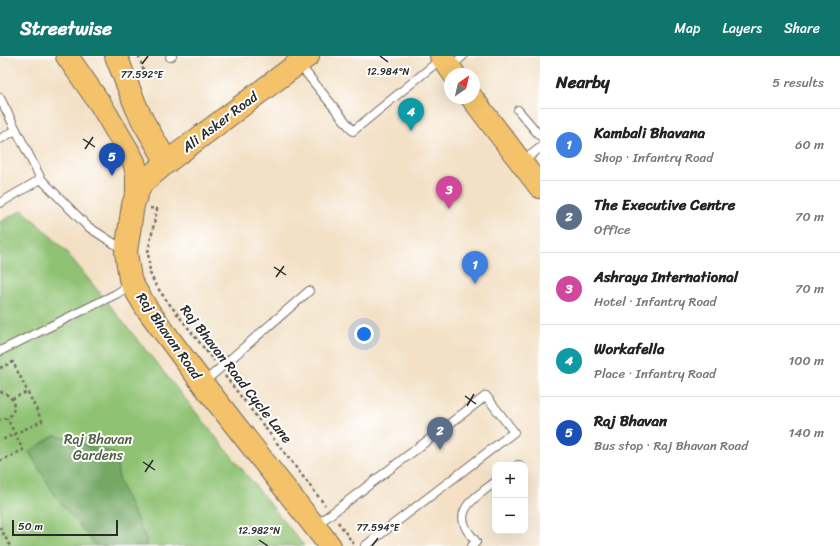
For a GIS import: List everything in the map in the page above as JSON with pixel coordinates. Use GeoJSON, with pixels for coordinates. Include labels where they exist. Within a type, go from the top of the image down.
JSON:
{"type":"FeatureCollection","features":[{"type":"Feature","properties":{"kind":"main road","name":"Raj Bhavan Road"},"geometry":{"type":"LineString","coordinates":[[67,56],[101,105],[130,155],[137,174],[141,200],[133,205],[126,252],[132,284],[146,309],[330,546]]}},
{"type":"Feature","properties":{"kind":"main road"},"geometry":{"type":"LineString","coordinates":[[116,56],[137,109],[167,162]]}},
{"type":"Feature","properties":{"kind":"main road","name":"Ali Asker Road"},"geometry":{"type":"LineString","coordinates":[[141,200],[142,183],[167,162],[303,60]]}},
{"type":"Feature","properties":{"kind":"main road"},"geometry":{"type":"LineString","coordinates":[[477,104],[540,187]]}},
{"type":"Feature","properties":{"kind":"lane"},"geometry":{"type":"LineString","coordinates":[[303,60],[353,131],[450,62]]}},
{"type":"Feature","properties":{"kind":"lane"},"geometry":{"type":"LineString","coordinates":[[0,98],[41,179],[86,226],[126,252]]}},
{"type":"Feature","properties":{"kind":"lane"},"geometry":{"type":"LineString","coordinates":[[518,110],[540,136]]}},
{"type":"Feature","properties":{"kind":"lane"},"geometry":{"type":"LineString","coordinates":[[0,139],[16,130]]}},
{"type":"Feature","properties":{"kind":"lane"},"geometry":{"type":"LineString","coordinates":[[521,162],[540,148]]}},
{"type":"Feature","properties":{"kind":"lane"},"geometry":{"type":"LineString","coordinates":[[0,202],[41,179]]}},
{"type":"Feature","properties":{"kind":"lane"},"geometry":{"type":"LineString","coordinates":[[0,351],[116,294],[132,284]]}},
{"type":"Feature","properties":{"kind":"lane"},"geometry":{"type":"LineString","coordinates":[[203,384],[309,291]]}},
{"type":"Feature","properties":{"kind":"lane"},"geometry":{"type":"LineString","coordinates":[[314,527],[486,396],[514,432],[365,546]]}},
{"type":"Feature","properties":{"kind":"lane"},"geometry":{"type":"LineString","coordinates":[[472,546],[476,542],[464,526],[463,512],[471,501],[492,484]]}},
{"type":"Feature","properties":{"kind":"path","name":"Raj Bhavan Road Cycle Lane"},"geometry":{"type":"LineString","coordinates":[[141,200],[157,209],[148,252],[150,273],[164,297],[332,513],[355,546]]}},
{"type":"Feature","properties":{"kind":"path"},"geometry":{"type":"LineString","coordinates":[[0,368],[13,362],[42,421],[0,441]]}},
{"type":"Feature","properties":{"kind":"path"},"geometry":{"type":"LineString","coordinates":[[0,392],[11,396],[14,403],[14,410],[10,416],[0,420]]}},
{"type":"Feature","properties":{"kind":"path"},"geometry":{"type":"LineString","coordinates":[[12,399],[27,392]]}},
{"type":"Feature","properties":{"kind":"path"},"geometry":{"type":"LineString","coordinates":[[0,461],[23,450],[7,418]]}},
{"type":"Feature","properties":{"kind":"path"},"geometry":{"type":"LineString","coordinates":[[0,527],[10,546]]}},
{"type":"Feature","properties":{"kind":"green space","name":"Raj Bhavan Gardens"},"geometry":{"type":"Polygon","coordinates":[[[23,210],[65,250],[304,546],[0,546],[0,222],[23,210]]]}},
{"type":"Feature","properties":{"kind":"green space"},"geometry":{"type":"Polygon","coordinates":[[[55,435],[115,454],[120,483],[146,539],[146,546],[96,546],[55,496],[29,452],[55,435]]]}},
{"type":"Feature","properties":{"kind":"place","name":"Workafella"},"geometry":{"type":"Point","coordinates":[411,131]}},
{"type":"Feature","properties":{"kind":"place","name":"Raj Bhavan"},"geometry":{"type":"Point","coordinates":[112,176]}},
{"type":"Feature","properties":{"kind":"place","name":"Ashraya International"},"geometry":{"type":"Point","coordinates":[449,209]}},
{"type":"Feature","properties":{"kind":"place","name":"Kambali Bhavana"},"geometry":{"type":"Point","coordinates":[475,284]}},
{"type":"Feature","properties":{"kind":"place","name":"The Executive Centre"},"geometry":{"type":"Point","coordinates":[440,450]}}]}
